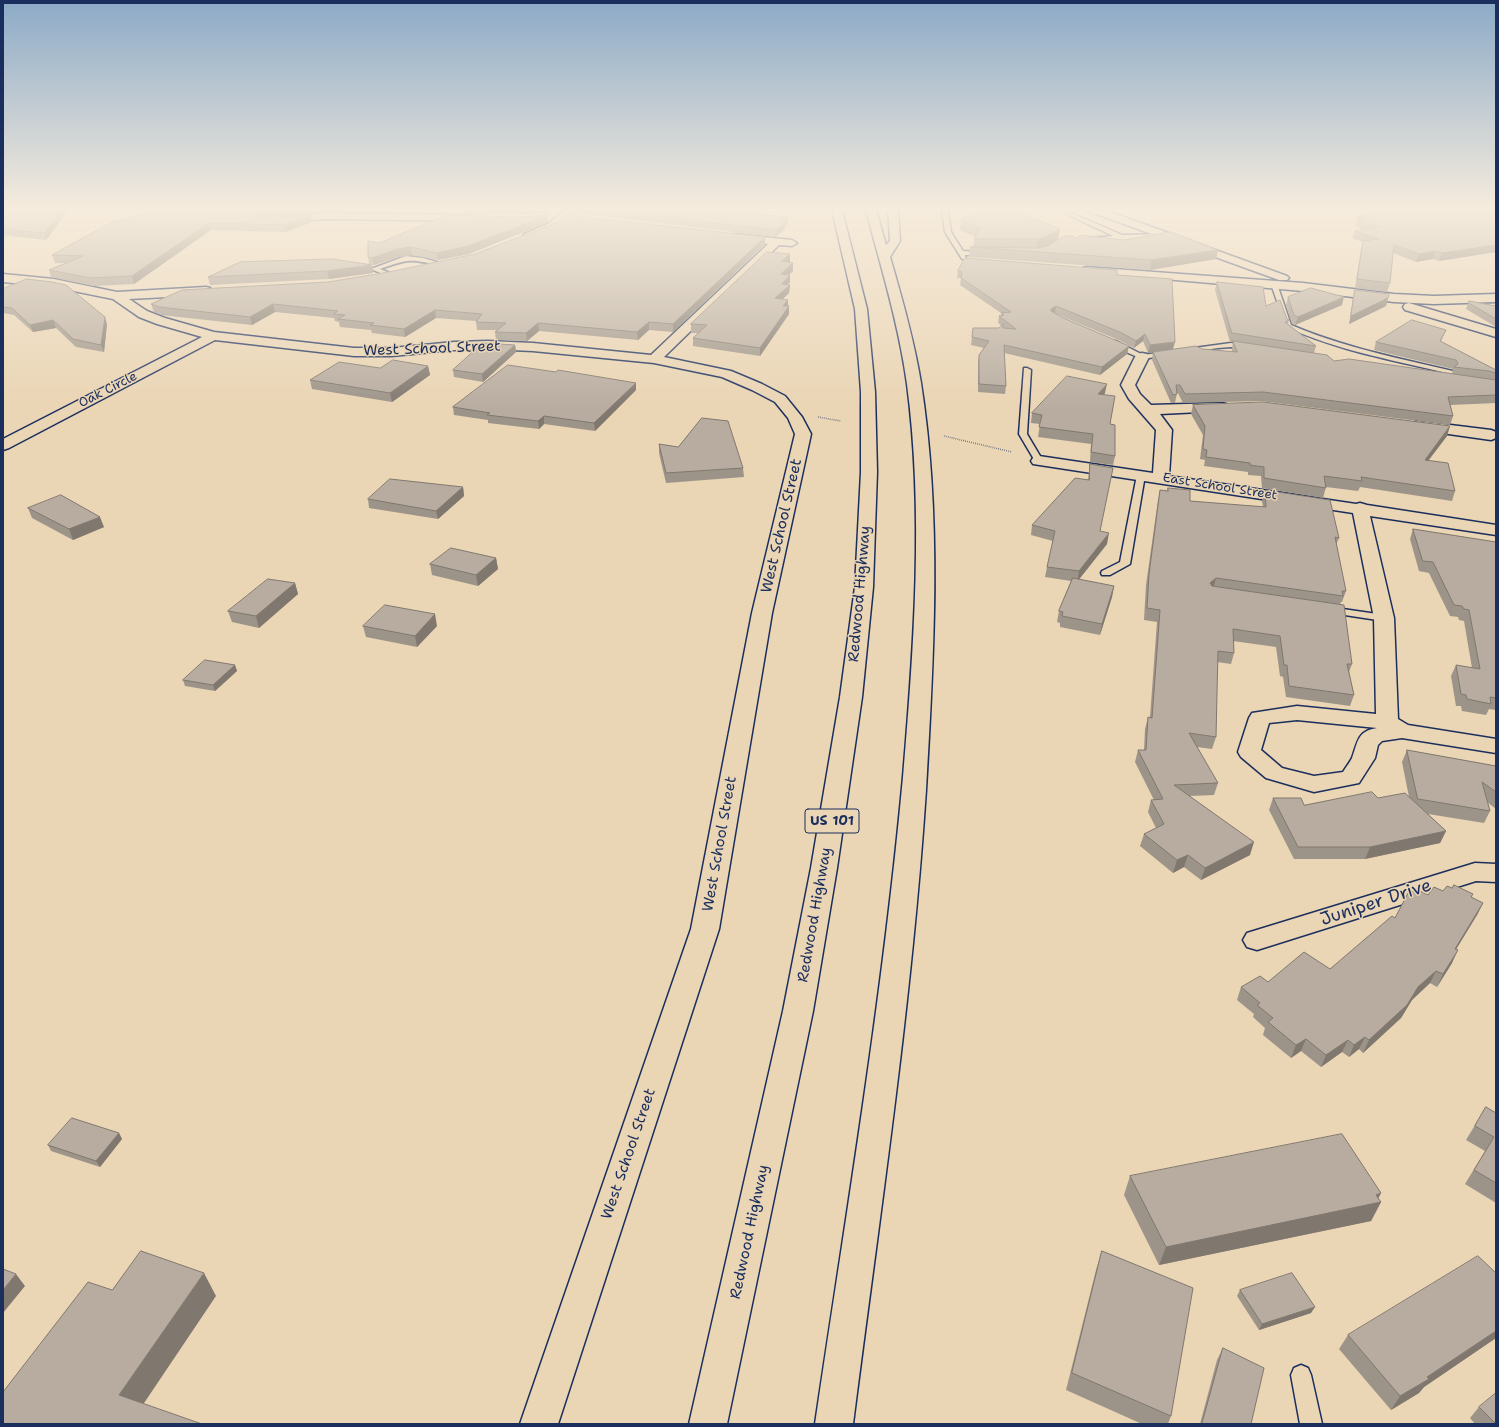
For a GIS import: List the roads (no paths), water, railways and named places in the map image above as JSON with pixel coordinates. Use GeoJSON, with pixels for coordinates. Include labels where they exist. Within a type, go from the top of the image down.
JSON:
{"type":"FeatureCollection","features":[{"type":"Feature","properties":{"kind":"main road"},"geometry":{"type":"LineString","coordinates":[[654,359],[740,277]]}},
{"type":"Feature","properties":{"kind":"main road","name":"Redwood Highway"},"geometry":{"type":"LineString","coordinates":[[708,1424],[801,996],[824,868],[851,697],[864,587],[869,472],[868,392],[861,309],[853,277]]}},
{"type":"Feature","properties":{"kind":"main road"},"geometry":{"type":"LineString","coordinates":[[834,1424],[903,913],[913,800],[922,667],[924,572],[922,482],[917,408],[909,352],[889,277]]}},
{"type":"Feature","properties":{"kind":"main road"},"geometry":{"type":"LineString","coordinates":[[1176,277],[1274,284],[1394,298],[1434,300],[1496,298]]}},
{"type":"Feature","properties":{"kind":"main road"},"geometry":{"type":"LineString","coordinates":[[1280,277],[1302,287]]}},
{"type":"Feature","properties":{"kind":"main road","name":"West School Street"},"geometry":{"type":"LineString","coordinates":[[3,278],[54,282],[117,296],[143,314],[161,321],[213,336],[354,352],[392,352],[488,345],[533,347],[654,359],[726,374],[757,387],[780,399],[795,417],[803,434],[762,613],[705,929],[539,1424]]}},
{"type":"Feature","properties":{"kind":"main road"},"geometry":{"type":"LineString","coordinates":[[117,296],[219,290]]}},
{"type":"Feature","properties":{"kind":"main road"},"geometry":{"type":"LineString","coordinates":[[1394,298],[1407,307],[1496,332]]}},
{"type":"Feature","properties":{"kind":"main road","name":"Oak Circle"},"geometry":{"type":"LineString","coordinates":[[3,445],[213,336]]}},
{"type":"Feature","properties":{"kind":"main road"},"geometry":{"type":"LineString","coordinates":[[1142,357],[1128,385],[1134,396],[1160,423],[1164,430],[1161,478]]}},
{"type":"Feature","properties":{"kind":"main road"},"geometry":{"type":"LineString","coordinates":[[1146,410],[1235,406]]}},
{"type":"Feature","properties":{"kind":"main road"},"geometry":{"type":"LineString","coordinates":[[1404,424],[1491,435]]}},
{"type":"Feature","properties":{"kind":"main road","name":"East School Street"},"geometry":{"type":"LineString","coordinates":[[1039,461],[1360,508],[1496,530]]}},
{"type":"Feature","properties":{"kind":"main road"},"geometry":{"type":"LineString","coordinates":[[1360,508],[1384,618],[1395,726]]}},
{"type":"Feature","properties":{"kind":"main road"},"geometry":{"type":"LineString","coordinates":[[1395,726],[1375,735],[1367,743],[1363,758],[1350,778],[1314,784],[1274,773],[1249,752],[1260,718],[1297,713],[1395,726],[1496,746]]}},
{"type":"Feature","properties":{"kind":"main road","name":"Juniper Drive"},"geometry":{"type":"LineString","coordinates":[[1257,940],[1475,872],[1496,872]]}},
{"type":"Feature","properties":{"kind":"lane"},"geometry":{"type":"LineString","coordinates":[[16,285],[28,280]]}},
{"type":"Feature","properties":{"kind":"lane"},"geometry":{"type":"LineString","coordinates":[[1274,284],[1288,326],[1312,337],[1396,360],[1444,370],[1496,385]]}},
{"type":"Feature","properties":{"kind":"lane"},"geometry":{"type":"LineString","coordinates":[[1103,339],[1142,357],[1232,345],[1259,349]]}},
{"type":"Feature","properties":{"kind":"lane"},"geometry":{"type":"LineString","coordinates":[[1027,370],[1023,434],[1039,461]]}},
{"type":"Feature","properties":{"kind":"lane"},"geometry":{"type":"LineString","coordinates":[[1438,377],[1496,385]]}},
{"type":"Feature","properties":{"kind":"lane"},"geometry":{"type":"LineString","coordinates":[[1106,573],[1126,564],[1133,514],[1141,475]]}},
{"type":"Feature","properties":{"kind":"lane"},"geometry":{"type":"LineString","coordinates":[[1322,609],[1384,618]]}},
{"type":"Feature","properties":{"kind":"lane"},"geometry":{"type":"LineString","coordinates":[[1301,1375],[1311,1424]]}}]}
